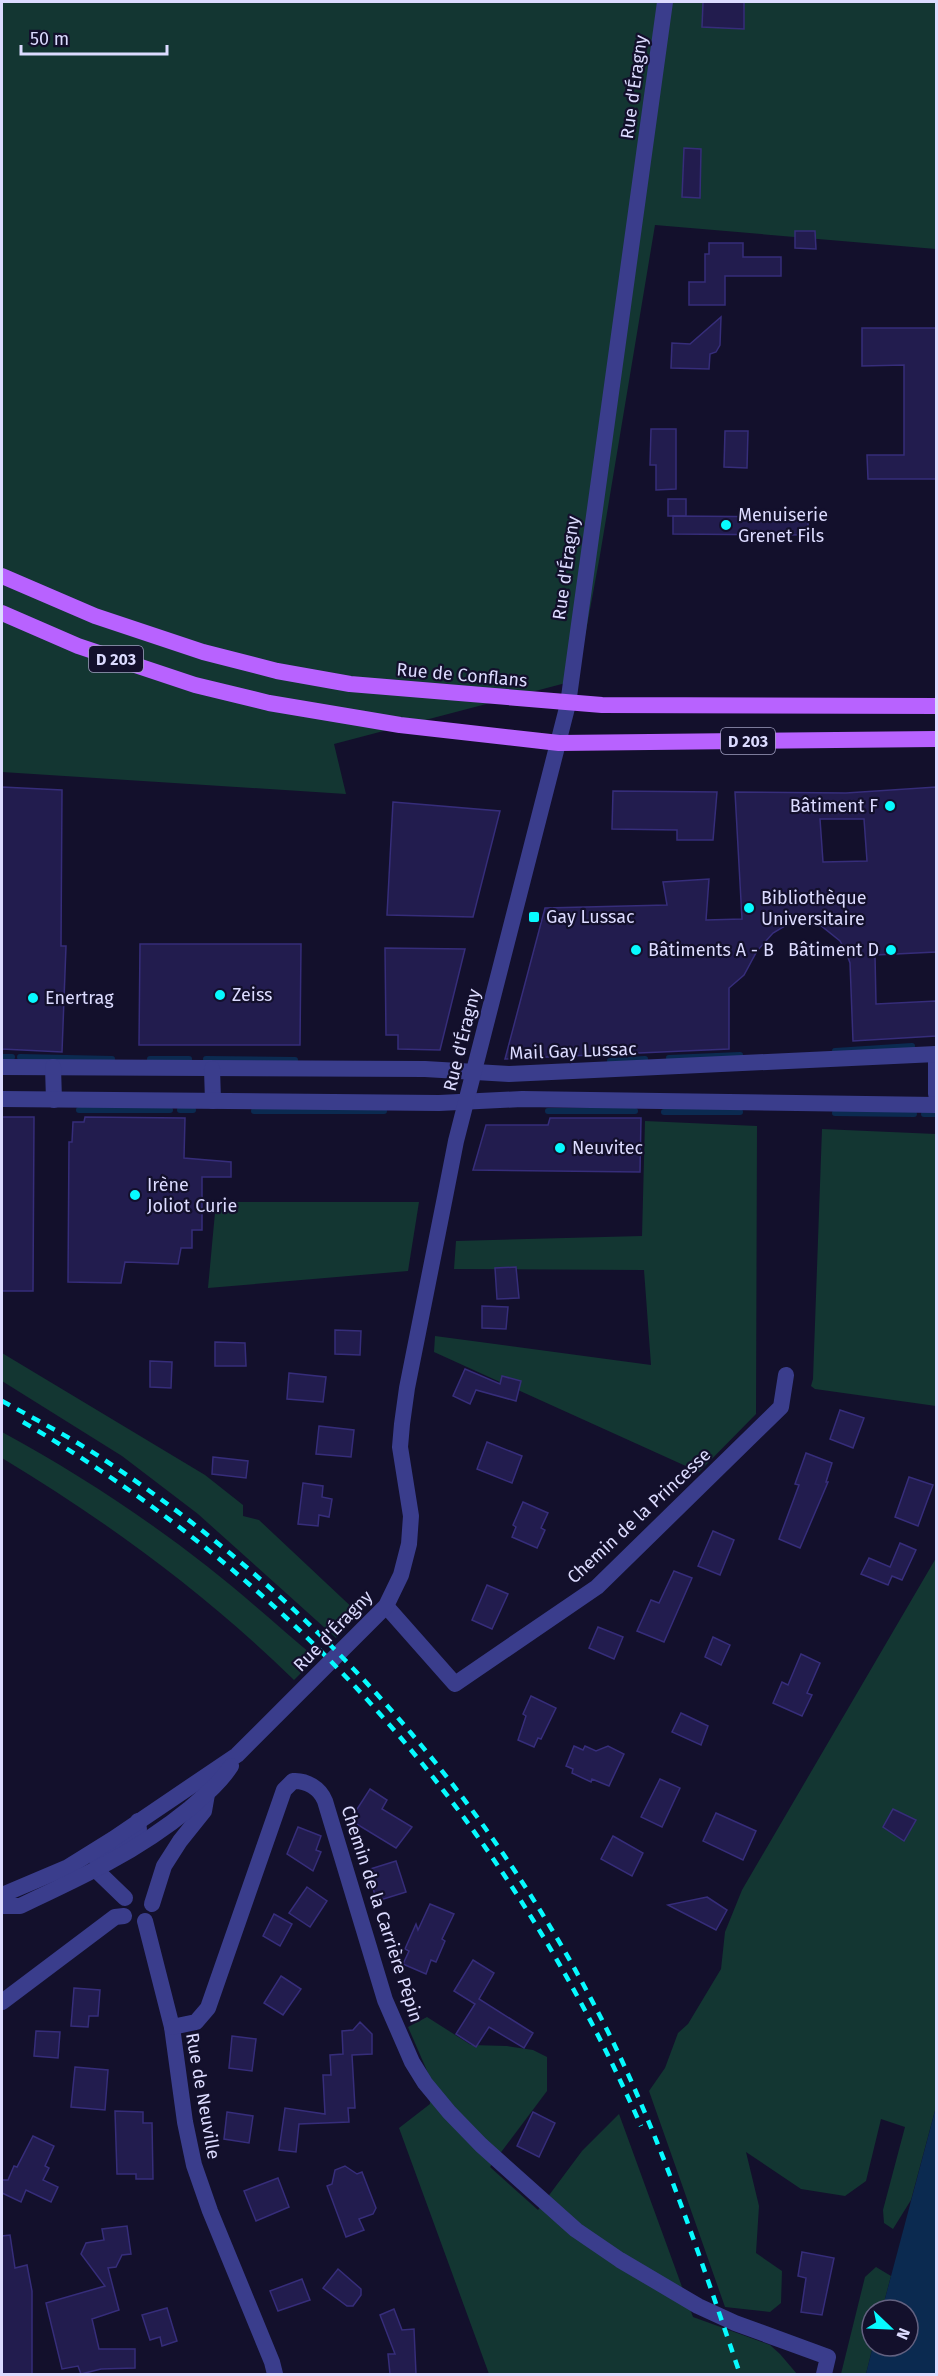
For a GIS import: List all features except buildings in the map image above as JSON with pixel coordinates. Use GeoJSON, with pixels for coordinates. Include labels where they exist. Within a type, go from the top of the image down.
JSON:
{"type":"FeatureCollection","features":[{"type":"Feature","properties":{"kind":"main road","name":"Rue de Conflans"},"geometry":{"type":"LineString","coordinates":[[2,576],[95,616],[203,652],[277,671],[350,684],[568,704],[936,706]]}},
{"type":"Feature","properties":{"kind":"main road","name":"D 203"},"geometry":{"type":"LineString","coordinates":[[2,613],[78,646],[195,685],[269,703],[400,725],[534,742],[559,743],[936,739]]}},
{"type":"Feature","properties":{"kind":"street","name":"Rue d'Éragny"},"geometry":{"type":"LineString","coordinates":[[2,1894],[68,1867],[237,1755],[368,1627],[393,1594],[406,1561],[411,1516],[400,1447],[407,1388],[456,1141],[568,704],[665,2]]}},
{"type":"Feature","properties":{"kind":"street","name":"Mail Gay Lussac"},"geometry":{"type":"LineString","coordinates":[[2,1067],[212,1070],[415,1069],[522,1074],[936,1054],[936,1094]]}},
{"type":"Feature","properties":{"kind":"street"},"geometry":{"type":"LineString","coordinates":[[53,1067],[54,1100]]}},
{"type":"Feature","properties":{"kind":"street"},"geometry":{"type":"LineString","coordinates":[[212,1070],[213,1101]]}},
{"type":"Feature","properties":{"kind":"street"},"geometry":{"type":"LineString","coordinates":[[2,1099],[439,1103],[522,1099],[936,1105]]}},
{"type":"Feature","properties":{"kind":"street","name":"Chemin de la Princesse"},"geometry":{"type":"LineString","coordinates":[[386,1606],[455,1684],[597,1587],[781,1407],[786,1375]]}},
{"type":"Feature","properties":{"kind":"street"},"geometry":{"type":"LineString","coordinates":[[2,1906],[20,1906],[96,1870],[152,1838],[207,1794],[229,1769],[237,1755]]}},
{"type":"Feature","properties":{"kind":"street","name":"Chemin de la Carrière Pépin"},"geometry":{"type":"LineString","coordinates":[[172,2026],[196,2022],[208,2008],[284,1790],[292,1781],[309,1784],[323,1796],[330,1814],[385,2000],[412,2062],[425,2084],[449,2112],[481,2145],[576,2230],[668,2289],[735,2323],[828,2357],[824,2374]]}},
{"type":"Feature","properties":{"kind":"street"},"geometry":{"type":"LineString","coordinates":[[152,1904],[142,1893],[131,1893],[122,1905],[124,1916],[131,1922],[145,1921],[151,1914],[164,1866],[204,1811],[207,1794]]}},
{"type":"Feature","properties":{"kind":"street"},"geometry":{"type":"LineString","coordinates":[[96,1870],[99,1860],[134,1836],[139,1830],[138,1821]]}},
{"type":"Feature","properties":{"kind":"street"},"geometry":{"type":"LineString","coordinates":[[96,1870],[125,1898]]}},
{"type":"Feature","properties":{"kind":"street"},"geometry":{"type":"LineString","coordinates":[[2,2002],[116,1917],[124,1916]]}},
{"type":"Feature","properties":{"kind":"street","name":"Rue de Neuville"},"geometry":{"type":"LineString","coordinates":[[145,1921],[172,2026],[185,2122],[194,2165],[275,2374]]}},
{"type":"Feature","properties":{"kind":"green space"},"geometry":{"type":"Polygon","coordinates":[[[2,2],[936,2],[936,249],[655,225],[577,680],[334,744],[346,794],[2,772],[2,2]]]}},
{"type":"Feature","properties":{"kind":"green space"},"geometry":{"type":"Polygon","coordinates":[[[645,1121],[757,1126],[756,1414],[699,1472],[434,1352],[435,1336],[651,1365],[644,1270],[454,1269],[456,1241],[642,1236],[645,1121]]]}},
{"type":"Feature","properties":{"kind":"green space"},"geometry":{"type":"Polygon","coordinates":[[[822,1129],[936,1134],[936,1406],[815,1389],[811,1386],[822,1129]]]}},
{"type":"Feature","properties":{"kind":"green space"},"geometry":{"type":"Polygon","coordinates":[[[216,1202],[419,1202],[408,1271],[208,1288],[216,1202]]]}},
{"type":"Feature","properties":{"kind":"green space"},"geometry":{"type":"Polygon","coordinates":[[[2,1353],[205,1475],[243,1505],[243,1516],[259,1520],[358,1613],[336,1638],[198,1514],[122,1456],[2,1381],[2,1353]]]}},
{"type":"Feature","properties":{"kind":"green space"},"geometry":{"type":"Polygon","coordinates":[[[2,1432],[82,1478],[159,1530],[222,1578],[316,1658],[294,1680],[226,1618],[154,1560],[80,1507],[2,1458],[2,1432]]]}},
{"type":"Feature","properties":{"kind":"green space"},"geometry":{"type":"Polygon","coordinates":[[[936,1558],[936,2107],[911,2200],[893,2229],[884,2223],[883,2210],[905,2127],[881,2119],[866,2181],[845,2196],[801,2189],[746,2152],[759,2206],[756,2253],[782,2271],[781,2303],[770,2312],[725,2307],[649,2091],[665,2068],[678,2033],[688,2024],[721,1969],[725,1932],[742,1890],[936,1558]]]}},
{"type":"Feature","properties":{"kind":"green space"},"geometry":{"type":"Polygon","coordinates":[[[427,2017],[471,2045],[507,2046],[533,2050],[547,2057],[547,2091],[490,2167],[538,2210],[582,2151],[619,2114],[693,2317],[770,2345],[797,2374],[489,2374],[399,2128],[430,2104],[428,2073],[408,2027],[427,2017]]]}},
{"type":"Feature","properties":{"kind":"green space"},"geometry":{"type":"Polygon","coordinates":[[[876,2267],[891,2276],[885,2298],[860,2298],[860,2358],[870,2358],[866,2374],[841,2374],[865,2277],[876,2267]]]}},
{"type":"Feature","properties":{"kind":"water"},"geometry":{"type":"Polygon","coordinates":[[[936,2107],[936,2374],[866,2374],[870,2358],[920,2358],[920,2298],[885,2298],[936,2107]]]}},
{"type":"Feature","properties":{"kind":"waterway"},"geometry":{"type":"LineString","coordinates":[[835,1051],[912,1046]]}},
{"type":"Feature","properties":{"kind":"waterway"},"geometry":{"type":"LineString","coordinates":[[669,1058],[740,1055]]}},
{"type":"Feature","properties":{"kind":"waterway"},"geometry":{"type":"LineString","coordinates":[[2,1057],[12,1057]]}},
{"type":"Feature","properties":{"kind":"waterway"},"geometry":{"type":"LineString","coordinates":[[20,1057],[112,1059]]}},
{"type":"Feature","properties":{"kind":"waterway"},"geometry":{"type":"LineString","coordinates":[[150,1059],[189,1059]]}},
{"type":"Feature","properties":{"kind":"waterway"},"geometry":{"type":"LineString","coordinates":[[206,1059],[295,1060]]}},
{"type":"Feature","properties":{"kind":"waterway"},"geometry":{"type":"LineString","coordinates":[[610,1061],[645,1059]]}},
{"type":"Feature","properties":{"kind":"waterway"},"geometry":{"type":"LineString","coordinates":[[79,1110],[170,1110]]}},
{"type":"Feature","properties":{"kind":"waterway"},"geometry":{"type":"LineString","coordinates":[[180,1110],[193,1110]]}},
{"type":"Feature","properties":{"kind":"waterway"},"geometry":{"type":"LineString","coordinates":[[254,1111],[384,1111]]}},
{"type":"Feature","properties":{"kind":"waterway"},"geometry":{"type":"LineString","coordinates":[[548,1111],[635,1111]]}},
{"type":"Feature","properties":{"kind":"waterway"},"geometry":{"type":"LineString","coordinates":[[664,1112],[740,1112]]}},
{"type":"Feature","properties":{"kind":"waterway"},"geometry":{"type":"LineString","coordinates":[[835,1113],[914,1114]]}},
{"type":"Feature","properties":{"kind":"waterway"},"geometry":{"type":"LineString","coordinates":[[924,1114],[936,1114]]}},
{"type":"Feature","properties":{"kind":"railway"},"geometry":{"type":"LineString","coordinates":[[2,1401],[100,1457],[181,1514],[257,1576],[329,1644],[396,1716],[459,1793],[516,1873],[568,1957],[614,2044],[666,2166],[740,2374]]}},
{"type":"Feature","properties":{"kind":"railway"},"geometry":{"type":"LineString","coordinates":[[23,1422],[125,1488],[220,1560],[308,1639],[389,1724],[462,1815],[529,1913],[588,2016],[641,2126]]}},
{"type":"Feature","properties":{"kind":"place","name":"Menuiserie Grenet Fils"},"geometry":{"type":"Point","coordinates":[726,525]}},
{"type":"Feature","properties":{"kind":"place","name":"Bâtiment F"},"geometry":{"type":"Point","coordinates":[890,806]}},
{"type":"Feature","properties":{"kind":"place","name":"Bibliothèque Universitaire"},"geometry":{"type":"Point","coordinates":[749,908]}},
{"type":"Feature","properties":{"kind":"place","name":"Gay Lussac"},"geometry":{"type":"Point","coordinates":[534,917]}},
{"type":"Feature","properties":{"kind":"place","name":"Bâtiments A - B"},"geometry":{"type":"Point","coordinates":[636,950]}},
{"type":"Feature","properties":{"kind":"place","name":"Bâtiment D"},"geometry":{"type":"Point","coordinates":[891,950]}},
{"type":"Feature","properties":{"kind":"place","name":"Zeiss"},"geometry":{"type":"Point","coordinates":[220,995]}},
{"type":"Feature","properties":{"kind":"place","name":"Enertrag"},"geometry":{"type":"Point","coordinates":[33,998]}},
{"type":"Feature","properties":{"kind":"place","name":"Neuvitec"},"geometry":{"type":"Point","coordinates":[560,1148]}},
{"type":"Feature","properties":{"kind":"place","name":"Irène Joliot Curie"},"geometry":{"type":"Point","coordinates":[135,1195]}}]}
